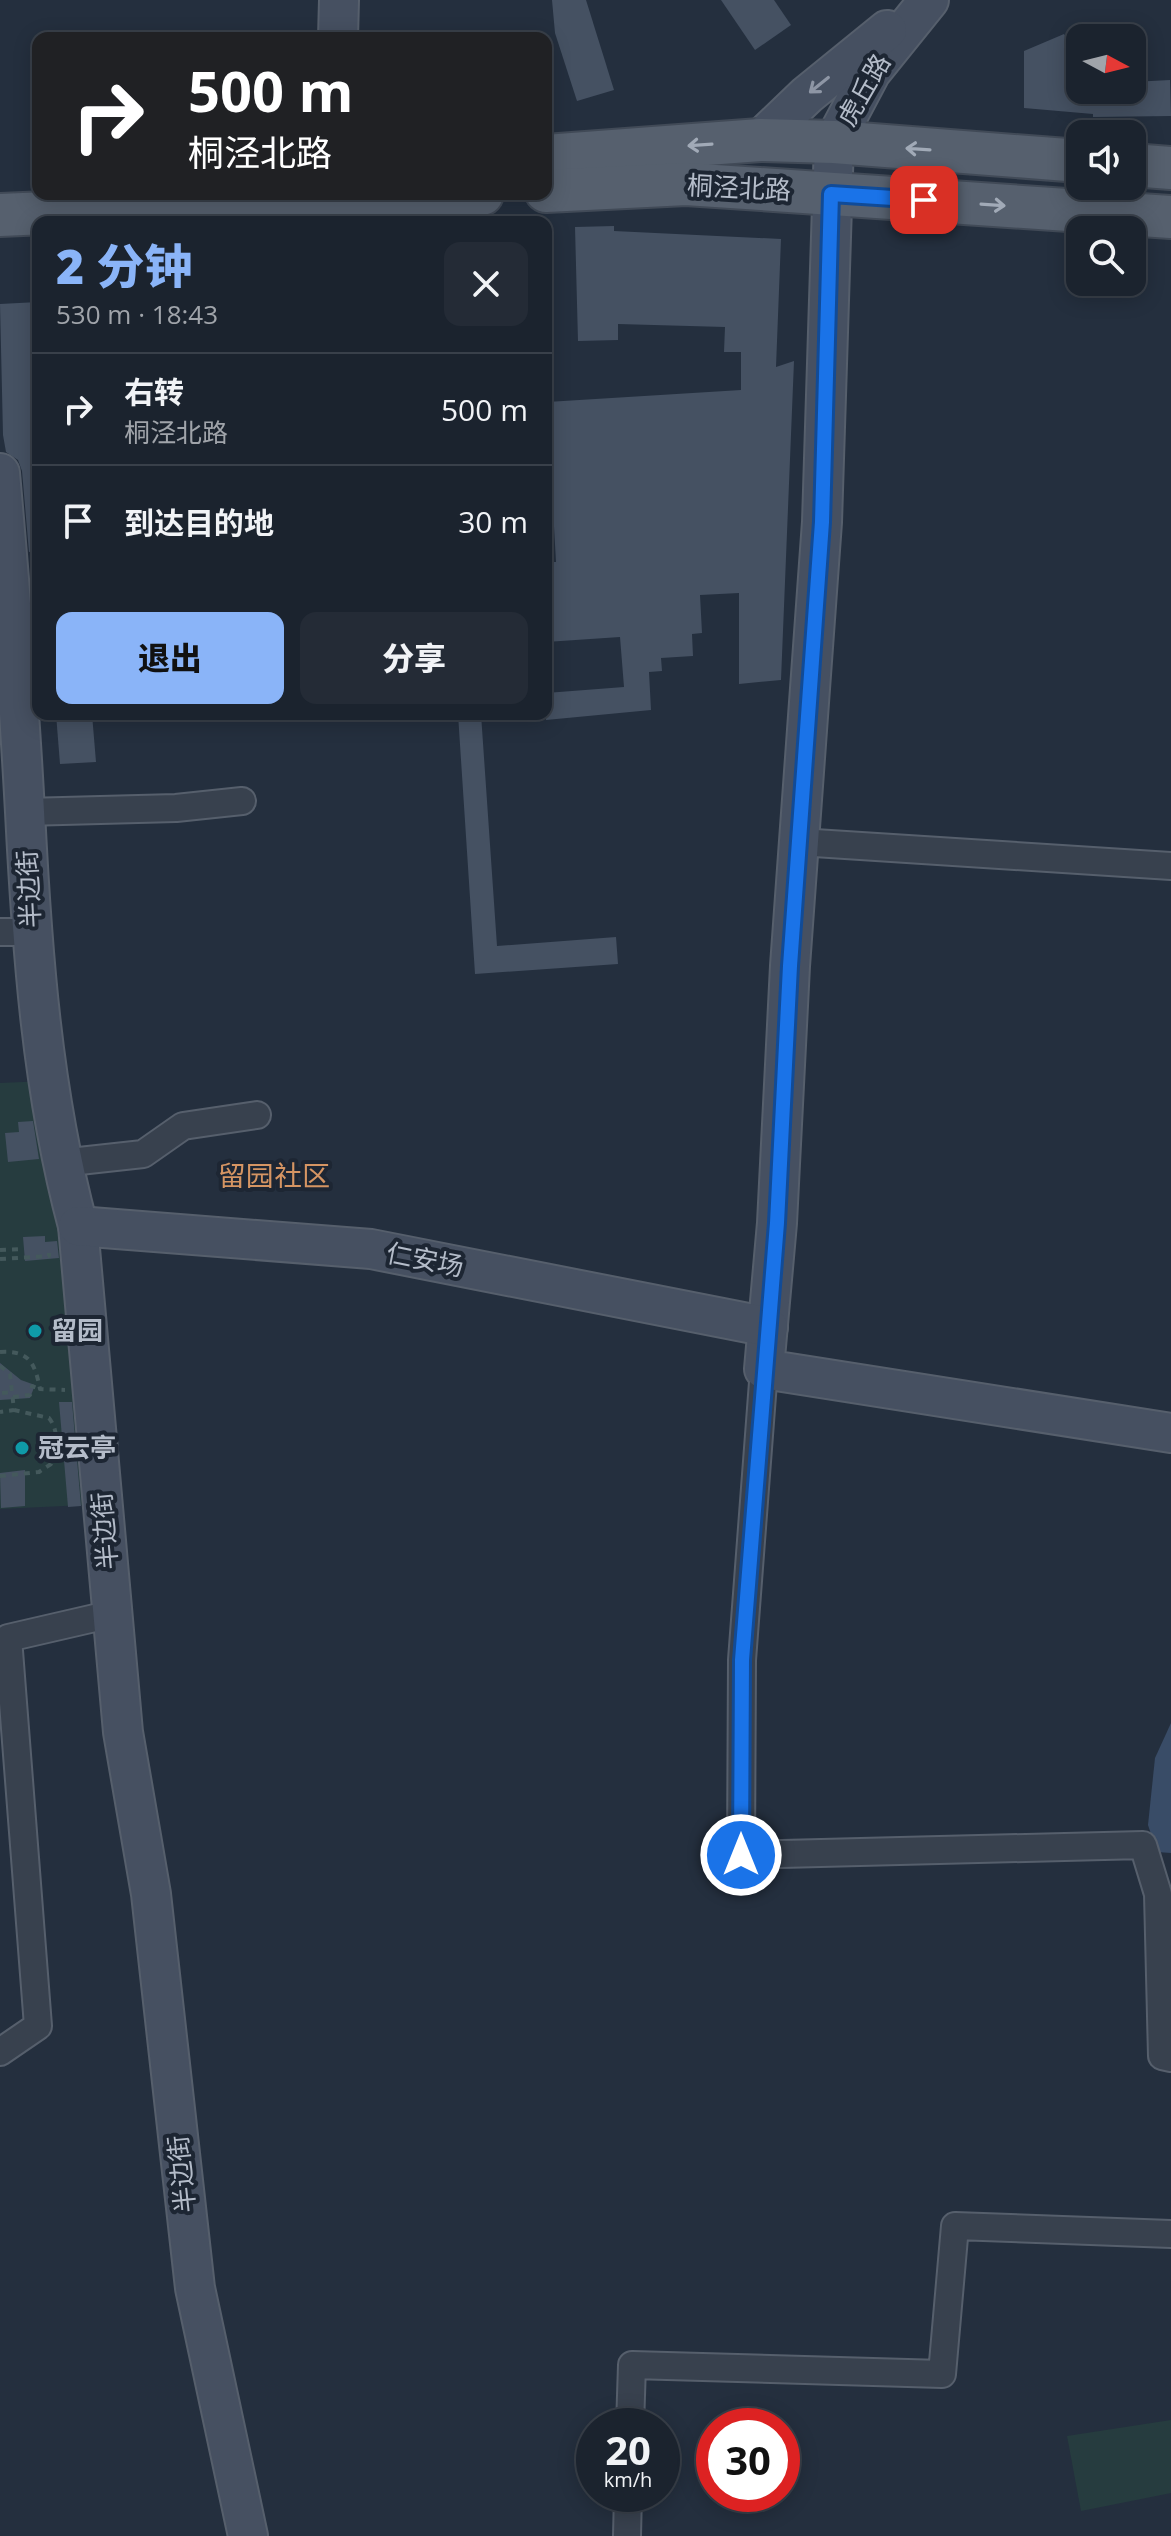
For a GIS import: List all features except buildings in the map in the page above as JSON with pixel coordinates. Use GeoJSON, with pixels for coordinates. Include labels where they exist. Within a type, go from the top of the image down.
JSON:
{"type":"FeatureCollection","features":[{"type":"Feature","properties":{"kind":"main road","name":"桐泾北路"},"geometry":{"type":"LineString","coordinates":[[552,156],[760,140],[834,142],[1066,160]]}},
{"type":"Feature","properties":{"kind":"main road"},"geometry":{"type":"LineString","coordinates":[[1146,166],[1171,168]]}},
{"type":"Feature","properties":{"kind":"main road","name":"桐泾北路"},"geometry":{"type":"LineString","coordinates":[[552,191],[686,184],[1171,217]]}},
{"type":"Feature","properties":{"kind":"main road"},"geometry":{"type":"LineString","coordinates":[[0,190],[32,188]]}},
{"type":"Feature","properties":{"kind":"main road"},"geometry":{"type":"LineString","coordinates":[[0,215],[297,200]]}},
{"type":"Feature","properties":{"kind":"street"},"geometry":{"type":"LineString","coordinates":[[338,32],[339,0]]}},
{"type":"Feature","properties":{"kind":"street"},"geometry":{"type":"LineString","coordinates":[[760,140],[807,95],[926,0]]}},
{"type":"Feature","properties":{"kind":"street","name":"虎丘路"},"geometry":{"type":"LineString","coordinates":[[764,1369],[822,522],[834,142],[871,72],[926,0]]}},
{"type":"Feature","properties":{"kind":"street","name":"半边街"},"geometry":{"type":"LineString","coordinates":[[0,473],[25,812],[15,932],[61,1163],[63,1234],[112,1614],[123,1732],[151,1894],[195,2288],[248,2536]]}},
{"type":"Feature","properties":{"kind":"street"},"geometry":{"type":"LineString","coordinates":[[25,812],[176,808],[242,801]]}},
{"type":"Feature","properties":{"kind":"street"},"geometry":{"type":"LineString","coordinates":[[799,842],[1171,866]]}},
{"type":"Feature","properties":{"kind":"street"},"geometry":{"type":"LineString","coordinates":[[61,1163],[143,1154],[183,1126],[257,1115]]}},
{"type":"Feature","properties":{"kind":"street","name":"仁安场"},"geometry":{"type":"LineString","coordinates":[[63,1234],[371,1249],[768,1327]]}},
{"type":"Feature","properties":{"kind":"street"},"geometry":{"type":"LineString","coordinates":[[1171,1433],[764,1369],[742,1660],[741,1855],[1143,1845],[1158,1894],[1162,2056],[1171,2058]]}},
{"type":"Feature","properties":{"kind":"street"},"geometry":{"type":"LineString","coordinates":[[0,2052],[38,2026],[8,1638],[112,1614]]}},
{"type":"Feature","properties":{"kind":"street"},"geometry":{"type":"LineString","coordinates":[[631,2408],[632,2365],[942,2374],[955,2226],[1171,2234]]}},
{"type":"Feature","properties":{"kind":"street"},"geometry":{"type":"LineString","coordinates":[[627,2536],[628,2512]]}},
{"type":"Feature","properties":{"kind":"path"},"geometry":{"type":"LineString","coordinates":[[0,1259],[49,1256],[63,1234]]}},
{"type":"Feature","properties":{"kind":"path"},"geometry":{"type":"LineString","coordinates":[[0,1250],[24,1249]]}},
{"type":"Feature","properties":{"kind":"path"},"geometry":{"type":"LineString","coordinates":[[0,1352],[14,1352],[31,1362],[37,1368],[40,1389]]}},
{"type":"Feature","properties":{"kind":"path"},"geometry":{"type":"LineString","coordinates":[[0,1366],[10,1374],[14,1410]]}},
{"type":"Feature","properties":{"kind":"path"},"geometry":{"type":"LineString","coordinates":[[2,1393],[30,1395],[32,1386],[68,1390],[70,1402]]}},
{"type":"Feature","properties":{"kind":"path"},"geometry":{"type":"LineString","coordinates":[[0,1412],[14,1410],[49,1418],[59,1437],[51,1464],[39,1472],[0,1476]]}},
{"type":"Feature","properties":{"kind":"green space","name":"留园"},"geometry":{"type":"Polygon","coordinates":[[[45,1081],[85,1505],[0,1509],[0,1083],[45,1081]]]}},
{"type":"Feature","properties":{"kind":"green space"},"geometry":{"type":"Polygon","coordinates":[[[1171,2420],[1171,2493],[1081,2511],[1067,2436],[1171,2420]]]}},
{"type":"Feature","properties":{"kind":"water"},"geometry":{"type":"Polygon","coordinates":[[[1171,1723],[1171,1853],[1157,1852],[1148,1825],[1155,1758],[1171,1723]]]}},
{"type":"Feature","properties":{"kind":"place","name":"留园"},"geometry":{"type":"Point","coordinates":[35,1331]}},
{"type":"Feature","properties":{"kind":"place","name":"冠云亭"},"geometry":{"type":"Point","coordinates":[22,1448]}},
{"type":"Feature","properties":{"kind":"district","name":"留园社区"},"geometry":{"type":"Point","coordinates":[274,1176]}},
{"type":"Feature","properties":{"kind":"route"},"geometry":{"type":"LineString","coordinates":[[741,1855],[742,1660],[777,1223],[790,966],[822,522],[831,194],[924,200]]}}]}
